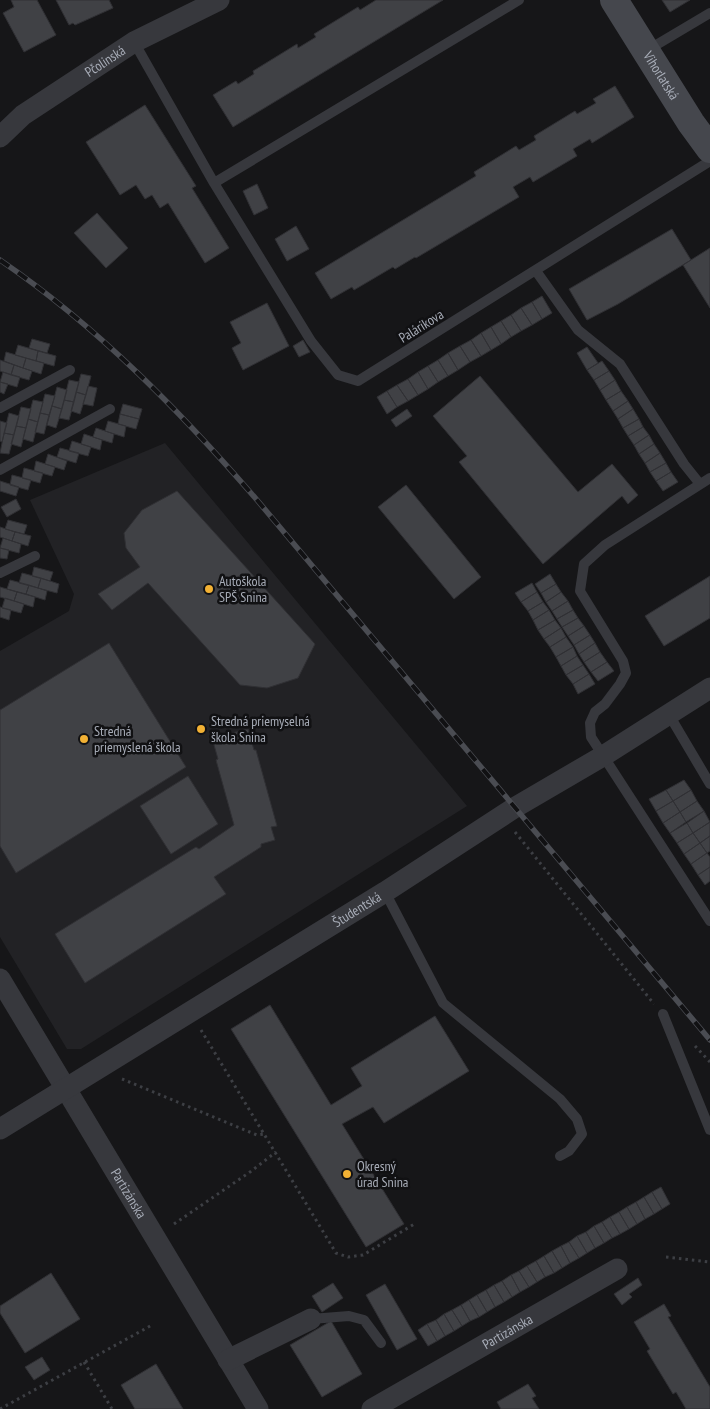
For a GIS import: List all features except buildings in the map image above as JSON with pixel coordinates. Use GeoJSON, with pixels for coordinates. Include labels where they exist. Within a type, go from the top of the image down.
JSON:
{"type":"FeatureCollection","features":[{"type":"Feature","properties":{"kind":"main road","name":"Vihorlatská"},"geometry":{"type":"LineString","coordinates":[[614,0],[691,123],[710,149]]}},
{"type":"Feature","properties":{"kind":"street","name":"Pčolinská"},"geometry":{"type":"LineString","coordinates":[[0,137],[24,115],[134,42],[219,0]]}},
{"type":"Feature","properties":{"kind":"street","name":"Študentská"},"geometry":{"type":"LineString","coordinates":[[0,1129],[386,892],[502,815],[603,756],[710,688]]}},
{"type":"Feature","properties":{"kind":"street","name":"Partizánska"},"geometry":{"type":"LineString","coordinates":[[0,979],[258,1409]]}},
{"type":"Feature","properties":{"kind":"street","name":"Partizánska"},"geometry":{"type":"LineString","coordinates":[[372,1409],[617,1269]]}},
{"type":"Feature","properties":{"kind":"street"},"geometry":{"type":"LineString","coordinates":[[228,1360],[311,1319]]}},
{"type":"Feature","properties":{"kind":"lane"},"geometry":{"type":"LineString","coordinates":[[214,183],[519,0]]}},
{"type":"Feature","properties":{"kind":"lane"},"geometry":{"type":"LineString","coordinates":[[646,50],[710,13]]}},
{"type":"Feature","properties":{"kind":"lane","name":"Palárikova"},"geometry":{"type":"LineString","coordinates":[[134,42],[214,183],[311,341],[338,375],[358,381],[710,161]]}},
{"type":"Feature","properties":{"kind":"lane"},"geometry":{"type":"LineString","coordinates":[[536,271],[578,330],[620,364],[684,464],[700,484]]}},
{"type":"Feature","properties":{"kind":"lane"},"geometry":{"type":"LineString","coordinates":[[0,408],[70,370]]}},
{"type":"Feature","properties":{"kind":"lane"},"geometry":{"type":"LineString","coordinates":[[0,470],[110,409]]}},
{"type":"Feature","properties":{"kind":"lane"},"geometry":{"type":"LineString","coordinates":[[710,478],[605,545],[584,564],[580,591],[623,661],[626,673],[614,694],[595,712],[590,723],[591,737],[710,921]]}},
{"type":"Feature","properties":{"kind":"lane"},"geometry":{"type":"LineString","coordinates":[[0,573],[35,556]]}},
{"type":"Feature","properties":{"kind":"lane"},"geometry":{"type":"LineString","coordinates":[[668,713],[710,784]]}},
{"type":"Feature","properties":{"kind":"lane"},"geometry":{"type":"LineString","coordinates":[[386,892],[443,1003],[560,1099],[577,1119],[582,1134],[569,1151],[560,1156]]}},
{"type":"Feature","properties":{"kind":"lane"},"geometry":{"type":"LineString","coordinates":[[663,1014],[710,1130]]}},
{"type":"Feature","properties":{"kind":"lane"},"geometry":{"type":"LineString","coordinates":[[311,1319],[349,1316],[364,1320],[380,1342]]}},
{"type":"Feature","properties":{"kind":"path"},"geometry":{"type":"LineString","coordinates":[[502,815],[663,1014]]}},
{"type":"Feature","properties":{"kind":"path"},"geometry":{"type":"LineString","coordinates":[[198,1025],[336,1253],[348,1257],[363,1255],[416,1222]]}},
{"type":"Feature","properties":{"kind":"path"},"geometry":{"type":"LineString","coordinates":[[114,1076],[257,1135],[265,1134]]}},
{"type":"Feature","properties":{"kind":"path"},"geometry":{"type":"LineString","coordinates":[[174,1224],[276,1152]]}},
{"type":"Feature","properties":{"kind":"path"},"geometry":{"type":"LineString","coordinates":[[666,1257],[710,1262]]}},
{"type":"Feature","properties":{"kind":"path"},"geometry":{"type":"LineString","coordinates":[[0,1408],[152,1325]]}},
{"type":"Feature","properties":{"kind":"path"},"geometry":{"type":"LineString","coordinates":[[84,1362],[112,1409]]}},
{"type":"Feature","properties":{"kind":"shaded area","name":"Stredná priemyselná škola Snina"},"geometry":{"type":"Polygon","coordinates":[[[165,443],[467,806],[81,1049],[67,1049],[0,937],[0,651],[69,611],[74,594],[30,500],[165,443]]]}},
{"type":"Feature","properties":{"kind":"railway"},"geometry":{"type":"LineString","coordinates":[[0,260],[71,313],[136,372],[198,434],[257,500],[710,1040]]}},
{"type":"Feature","properties":{"kind":"place","name":"Autoškola SPŠ Snina"},"geometry":{"type":"Point","coordinates":[209,589]}},
{"type":"Feature","properties":{"kind":"place","name":"Stredná priemyselná škola Snina"},"geometry":{"type":"Point","coordinates":[201,729]}},
{"type":"Feature","properties":{"kind":"place","name":"Stredná priemyslená škola"},"geometry":{"type":"Point","coordinates":[84,739]}},
{"type":"Feature","properties":{"kind":"place","name":"Okresný úrad Snina"},"geometry":{"type":"Point","coordinates":[347,1174]}}]}
